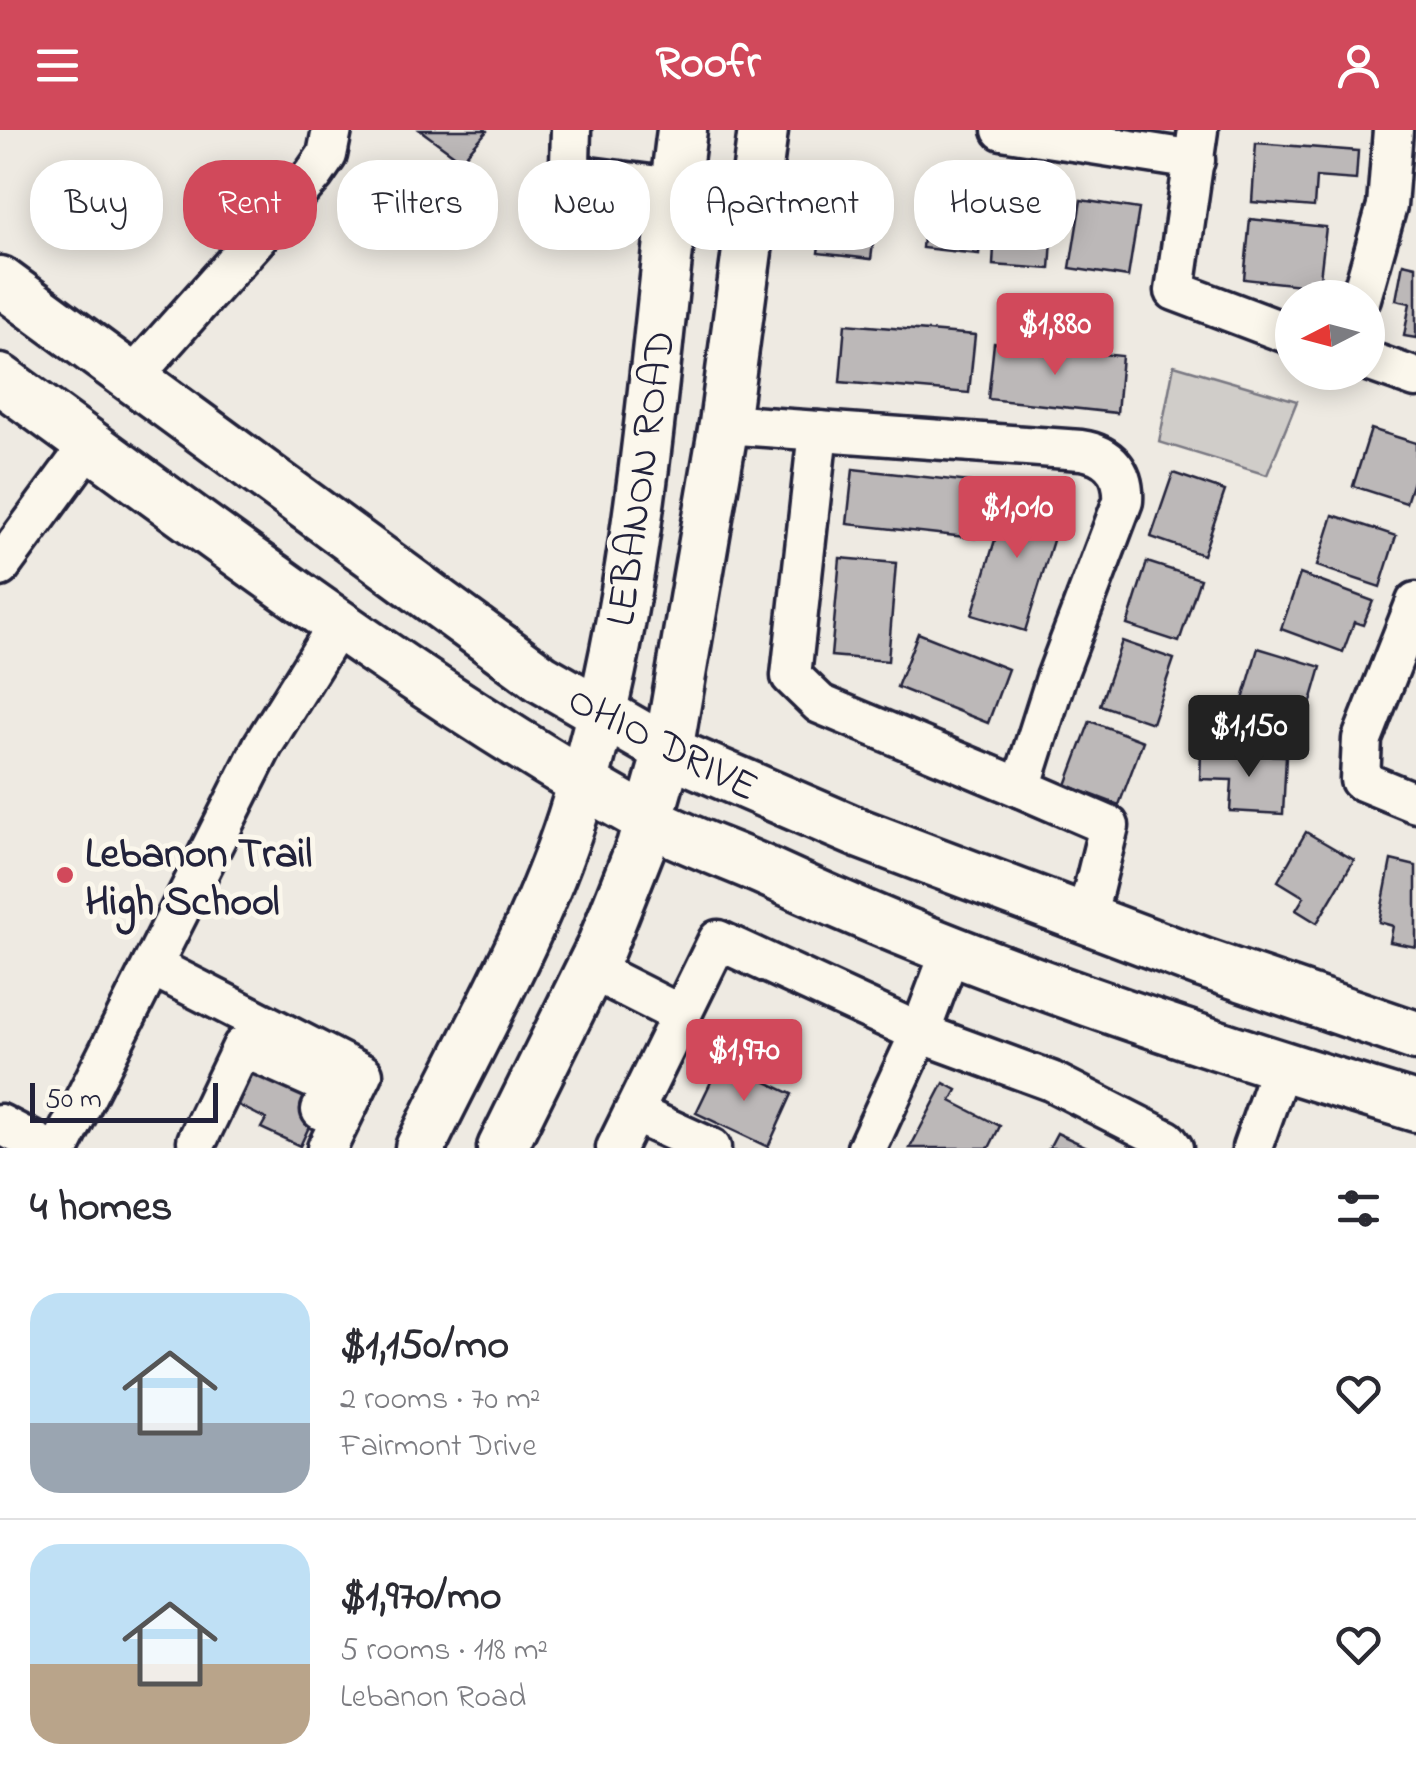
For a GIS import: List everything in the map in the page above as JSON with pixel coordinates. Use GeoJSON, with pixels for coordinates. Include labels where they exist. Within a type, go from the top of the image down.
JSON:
{"type":"FeatureCollection","features":[{"type":"Feature","properties":{"kind":"main road","name":"LEBANON ROAD"},"geometry":{"type":"LineString","coordinates":[[678,160],[682,130]]}},
{"type":"Feature","properties":{"kind":"main road","name":"LEBANON ROAD"},"geometry":{"type":"LineString","coordinates":[[759,160],[763,130]]}},
{"type":"Feature","properties":{"kind":"main road","name":"LEBANON ROAD"},"geometry":{"type":"LineString","coordinates":[[420,1148],[551,879],[583,782],[636,530],[670,218]]}},
{"type":"Feature","properties":{"kind":"main road","name":"LEBANON ROAD"},"geometry":{"type":"LineString","coordinates":[[502,1148],[590,968],[649,820],[668,751],[724,424],[747,250]]}},
{"type":"Feature","properties":{"kind":"main road","name":"OHIO DRIVE"},"geometry":{"type":"LineString","coordinates":[[0,281],[541,678],[668,751],[860,834],[1302,998],[1416,1036]]}},
{"type":"Feature","properties":{"kind":"main road","name":"OHIO DRIVE"},"geometry":{"type":"LineString","coordinates":[[0,379],[190,519],[340,622],[583,782],[649,820],[971,960],[1281,1066],[1416,1107]]}},
{"type":"Feature","properties":{"kind":"main road"},"geometry":{"type":"LineString","coordinates":[[90,444],[130,379]]}},
{"type":"Feature","properties":{"kind":"main road"},"geometry":{"type":"LineString","coordinates":[[971,960],[1045,954],[1068,940],[1086,919]]}},
{"type":"Feature","properties":{"kind":"main road"},"geometry":{"type":"LineString","coordinates":[[1086,919],[1102,979],[1130,1013]]}},
{"type":"Feature","properties":{"kind":"main road"},"geometry":{"type":"LineString","coordinates":[[1281,1066],[1302,998]]}},
{"type":"Feature","properties":{"kind":"street"},"geometry":{"type":"LineString","coordinates":[[130,379],[314,174],[327,155],[332,130]]}},
{"type":"Feature","properties":{"kind":"street"},"geometry":{"type":"LineString","coordinates":[[571,130],[566,174],[670,200]]}},
{"type":"Feature","properties":{"kind":"street"},"geometry":{"type":"LineString","coordinates":[[1002,130],[1196,145],[1175,291],[1275,329]]}},
{"type":"Feature","properties":{"kind":"street"},"geometry":{"type":"LineString","coordinates":[[1366,280],[1387,206],[1393,130]]}},
{"type":"Feature","properties":{"kind":"street"},"geometry":{"type":"LineString","coordinates":[[1385,368],[1416,378]]}},
{"type":"Feature","properties":{"kind":"street"},"geometry":{"type":"LineString","coordinates":[[724,424],[1092,452],[1110,461],[1118,472],[1123,500],[1056,678],[1020,788]]}},
{"type":"Feature","properties":{"kind":"street"},"geometry":{"type":"LineString","coordinates":[[818,431],[791,676],[820,704],[1109,826],[1086,919]]}},
{"type":"Feature","properties":{"kind":"street"},"geometry":{"type":"LineString","coordinates":[[0,567],[90,444]]}},
{"type":"Feature","properties":{"kind":"street"},"geometry":{"type":"LineString","coordinates":[[1416,602],[1362,740],[1360,780],[1416,803]]}},
{"type":"Feature","properties":{"kind":"street"},"geometry":{"type":"LineString","coordinates":[[60,1148],[263,744],[340,622]]}},
{"type":"Feature","properties":{"kind":"street"},"geometry":{"type":"LineString","coordinates":[[616,1148],[718,940],[920,1032],[1052,1082],[1167,1140],[1173,1148]]}},
{"type":"Feature","properties":{"kind":"street"},"geometry":{"type":"LineString","coordinates":[[868,1148],[920,1032],[971,960]]}},
{"type":"Feature","properties":{"kind":"street"},"geometry":{"type":"LineString","coordinates":[[152,966],[364,1074],[327,1148]]}},
{"type":"Feature","properties":{"kind":"street"},"geometry":{"type":"LineString","coordinates":[[590,968],[682,1014]]}},
{"type":"Feature","properties":{"kind":"street"},"geometry":{"type":"LineString","coordinates":[[197,1141],[242,1046],[332,1087],[302,1148]]}},
{"type":"Feature","properties":{"kind":"street"},"geometry":{"type":"LineString","coordinates":[[1252,1148],[1281,1066]]}},
{"type":"Feature","properties":{"kind":"street"},"geometry":{"type":"LineString","coordinates":[[634,1113],[711,1148]]}},
{"type":"Feature","properties":{"kind":"street"},"geometry":{"type":"LineString","coordinates":[[0,1124],[46,1148]]}},
{"type":"Feature","properties":{"kind":"shaded area"},"geometry":{"type":"Polygon","coordinates":[[[1174,365],[1297,401],[1267,475],[1159,442],[1174,365]]]}},
{"type":"Feature","properties":{"kind":"building"},"geometry":{"type":"Polygon","coordinates":[[[420,130],[486,130],[461,160],[420,130]]]}},
{"type":"Feature","properties":{"kind":"building"},"geometry":{"type":"Polygon","coordinates":[[[1256,143],[1358,151],[1356,180],[1316,177],[1314,207],[1252,202],[1256,143]]]}},
{"type":"Feature","properties":{"kind":"building"},"geometry":{"type":"Polygon","coordinates":[[[1081,200],[1139,209],[1128,277],[1070,268],[1076,250],[1081,200]]]}},
{"type":"Feature","properties":{"kind":"building"},"geometry":{"type":"Polygon","coordinates":[[[1250,219],[1326,227],[1320,280],[1244,279],[1250,219]]]}},
{"type":"Feature","properties":{"kind":"building"},"geometry":{"type":"Polygon","coordinates":[[[818,250],[872,250],[871,259],[818,253],[818,250]]]}},
{"type":"Feature","properties":{"kind":"building"},"geometry":{"type":"Polygon","coordinates":[[[941,250],[979,250],[979,254],[941,250]]]}},
{"type":"Feature","properties":{"kind":"building"},"geometry":{"type":"Polygon","coordinates":[[[994,250],[1051,250],[1050,269],[993,265],[994,250]]]}},
{"type":"Feature","properties":{"kind":"building"},"geometry":{"type":"Polygon","coordinates":[[[1403,263],[1416,266],[1416,338],[1404,336],[1410,303],[1396,300],[1403,263]]]}},
{"type":"Feature","properties":{"kind":"building"},"geometry":{"type":"Polygon","coordinates":[[[845,324],[975,335],[969,393],[840,382],[845,324]]]}},
{"type":"Feature","properties":{"kind":"building"},"geometry":{"type":"Polygon","coordinates":[[[994,343],[1122,356],[1117,413],[988,399],[994,343]]]}},
{"type":"Feature","properties":{"kind":"building"},"geometry":{"type":"Polygon","coordinates":[[[1371,429],[1416,443],[1416,472],[1406,503],[1353,486],[1371,429]]]}},
{"type":"Feature","properties":{"kind":"building"},"geometry":{"type":"Polygon","coordinates":[[[853,469],[980,483],[975,538],[847,524],[853,469]]]}},
{"type":"Feature","properties":{"kind":"building"},"geometry":{"type":"Polygon","coordinates":[[[1173,473],[1225,491],[1203,555],[1151,537],[1173,473]]]}},
{"type":"Feature","properties":{"kind":"building"},"geometry":{"type":"Polygon","coordinates":[[[1010,491],[1063,508],[1025,631],[972,615],[1010,491]]]}},
{"type":"Feature","properties":{"kind":"building"},"geometry":{"type":"Polygon","coordinates":[[[1333,515],[1396,536],[1380,587],[1317,566],[1333,515]]]}},
{"type":"Feature","properties":{"kind":"building"},"geometry":{"type":"Polygon","coordinates":[[[840,558],[896,563],[888,661],[831,656],[840,558]]]}},
{"type":"Feature","properties":{"kind":"building"},"geometry":{"type":"Polygon","coordinates":[[[1147,562],[1200,579],[1179,642],[1127,625],[1147,562]]]}},
{"type":"Feature","properties":{"kind":"building"},"geometry":{"type":"Polygon","coordinates":[[[1300,574],[1373,601],[1363,625],[1354,622],[1343,652],[1281,629],[1300,574]]]}},
{"type":"Feature","properties":{"kind":"building"},"geometry":{"type":"Polygon","coordinates":[[[918,633],[1008,669],[988,723],[897,687],[918,633]]]}},
{"type":"Feature","properties":{"kind":"building"},"geometry":{"type":"Polygon","coordinates":[[[1122,641],[1174,659],[1152,723],[1100,705],[1122,641]]]}},
{"type":"Feature","properties":{"kind":"building"},"geometry":{"type":"Polygon","coordinates":[[[1258,648],[1321,667],[1301,736],[1238,717],[1258,648]]]}},
{"type":"Feature","properties":{"kind":"building"},"geometry":{"type":"Polygon","coordinates":[[[1090,721],[1143,741],[1119,805],[1066,785],[1090,721]]]}},
{"type":"Feature","properties":{"kind":"building"},"geometry":{"type":"Polygon","coordinates":[[[1201,752],[1286,756],[1283,814],[1230,811],[1232,780],[1200,779],[1201,752]]]}},
{"type":"Feature","properties":{"kind":"building"},"geometry":{"type":"Polygon","coordinates":[[[1306,832],[1354,860],[1317,923],[1296,910],[1304,897],[1278,881],[1306,832]]]}},
{"type":"Feature","properties":{"kind":"building"},"geometry":{"type":"Polygon","coordinates":[[[1391,860],[1416,866],[1416,947],[1390,942],[1393,926],[1379,922],[1391,860]]]}},
{"type":"Feature","properties":{"kind":"building"},"geometry":{"type":"Polygon","coordinates":[[[721,1061],[792,1094],[768,1147],[696,1113],[721,1061]]]}},
{"type":"Feature","properties":{"kind":"building"},"geometry":{"type":"Polygon","coordinates":[[[255,1064],[325,1093],[300,1146],[261,1128],[266,1119],[236,1104],[255,1064]]]}},
{"type":"Feature","properties":{"kind":"building"},"geometry":{"type":"Polygon","coordinates":[[[944,1083],[957,1090],[951,1101],[1000,1126],[989,1148],[910,1148],[944,1083]]]}},
{"type":"Feature","properties":{"kind":"building"},"geometry":{"type":"Polygon","coordinates":[[[1057,1133],[1089,1148],[1049,1148],[1057,1133]]]}},
{"type":"Feature","properties":{"kind":"place","name":"Lebanon Trail High School"},"geometry":{"type":"Point","coordinates":[65,875]}}]}
